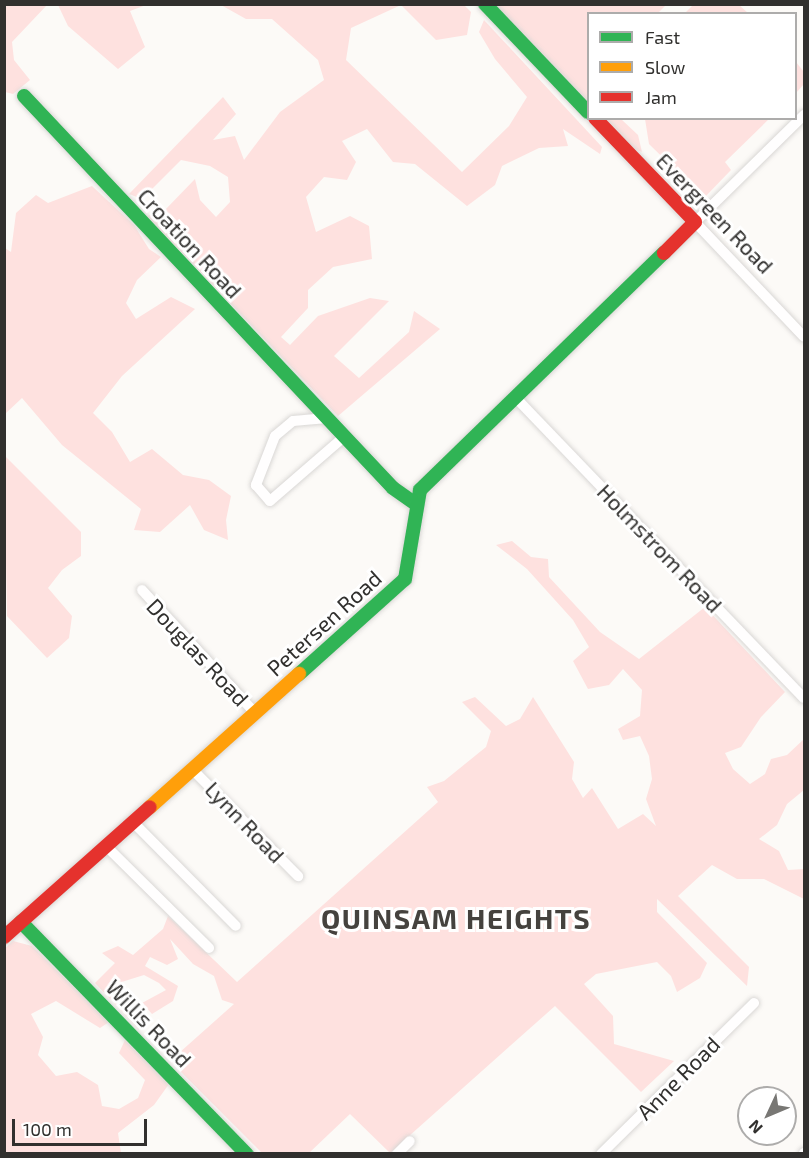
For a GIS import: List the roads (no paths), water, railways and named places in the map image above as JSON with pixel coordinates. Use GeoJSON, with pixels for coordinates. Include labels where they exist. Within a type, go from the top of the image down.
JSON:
{"type":"FeatureCollection","features":[{"type":"Feature","properties":{"kind":"street"},"geometry":{"type":"LineString","coordinates":[[484,4],[587,111]]}},
{"type":"Feature","properties":{"kind":"street","name":"Croation Road"},"geometry":{"type":"LineString","coordinates":[[24,96],[393,488],[417,505]]}},
{"type":"Feature","properties":{"kind":"street"},"geometry":{"type":"LineString","coordinates":[[694,222],[804,115]]}},
{"type":"Feature","properties":{"kind":"street","name":"Evergreen Road"},"geometry":{"type":"LineString","coordinates":[[597,120],[694,222],[800,324],[804,337]]}},
{"type":"Feature","properties":{"kind":"street","name":"Petersen Road"},"geometry":{"type":"LineString","coordinates":[[4,937],[405,579],[420,490],[694,222]]}},
{"type":"Feature","properties":{"kind":"street","name":"Holmstrom Road"},"geometry":{"type":"LineString","coordinates":[[515,397],[804,698]]}},
{"type":"Feature","properties":{"kind":"street"},"geometry":{"type":"LineString","coordinates":[[327,418],[292,421],[275,436],[256,485],[270,501],[344,437]]}},
{"type":"Feature","properties":{"kind":"street","name":"Douglas Road"},"geometry":{"type":"LineString","coordinates":[[141,590],[255,713]]}},
{"type":"Feature","properties":{"kind":"street","name":"Lynn Road"},"geometry":{"type":"LineString","coordinates":[[192,769],[298,876]]}},
{"type":"Feature","properties":{"kind":"street"},"geometry":{"type":"LineString","coordinates":[[133,822],[236,926]]}},
{"type":"Feature","properties":{"kind":"street"},"geometry":{"type":"LineString","coordinates":[[106,846],[209,948]]}},
{"type":"Feature","properties":{"kind":"street","name":"Willis Road"},"geometry":{"type":"LineString","coordinates":[[21,921],[247,1154]]}},
{"type":"Feature","properties":{"kind":"street","name":"Anne Road"},"geometry":{"type":"LineString","coordinates":[[601,1154],[754,1003]]}},
{"type":"Feature","properties":{"kind":"street"},"geometry":{"type":"LineString","coordinates":[[397,1154],[410,1141]]}},
{"type":"Feature","properties":{"kind":"district","name":"QUINSAM HEIGHTS"},"geometry":{"type":"Point","coordinates":[456,918]}}]}
